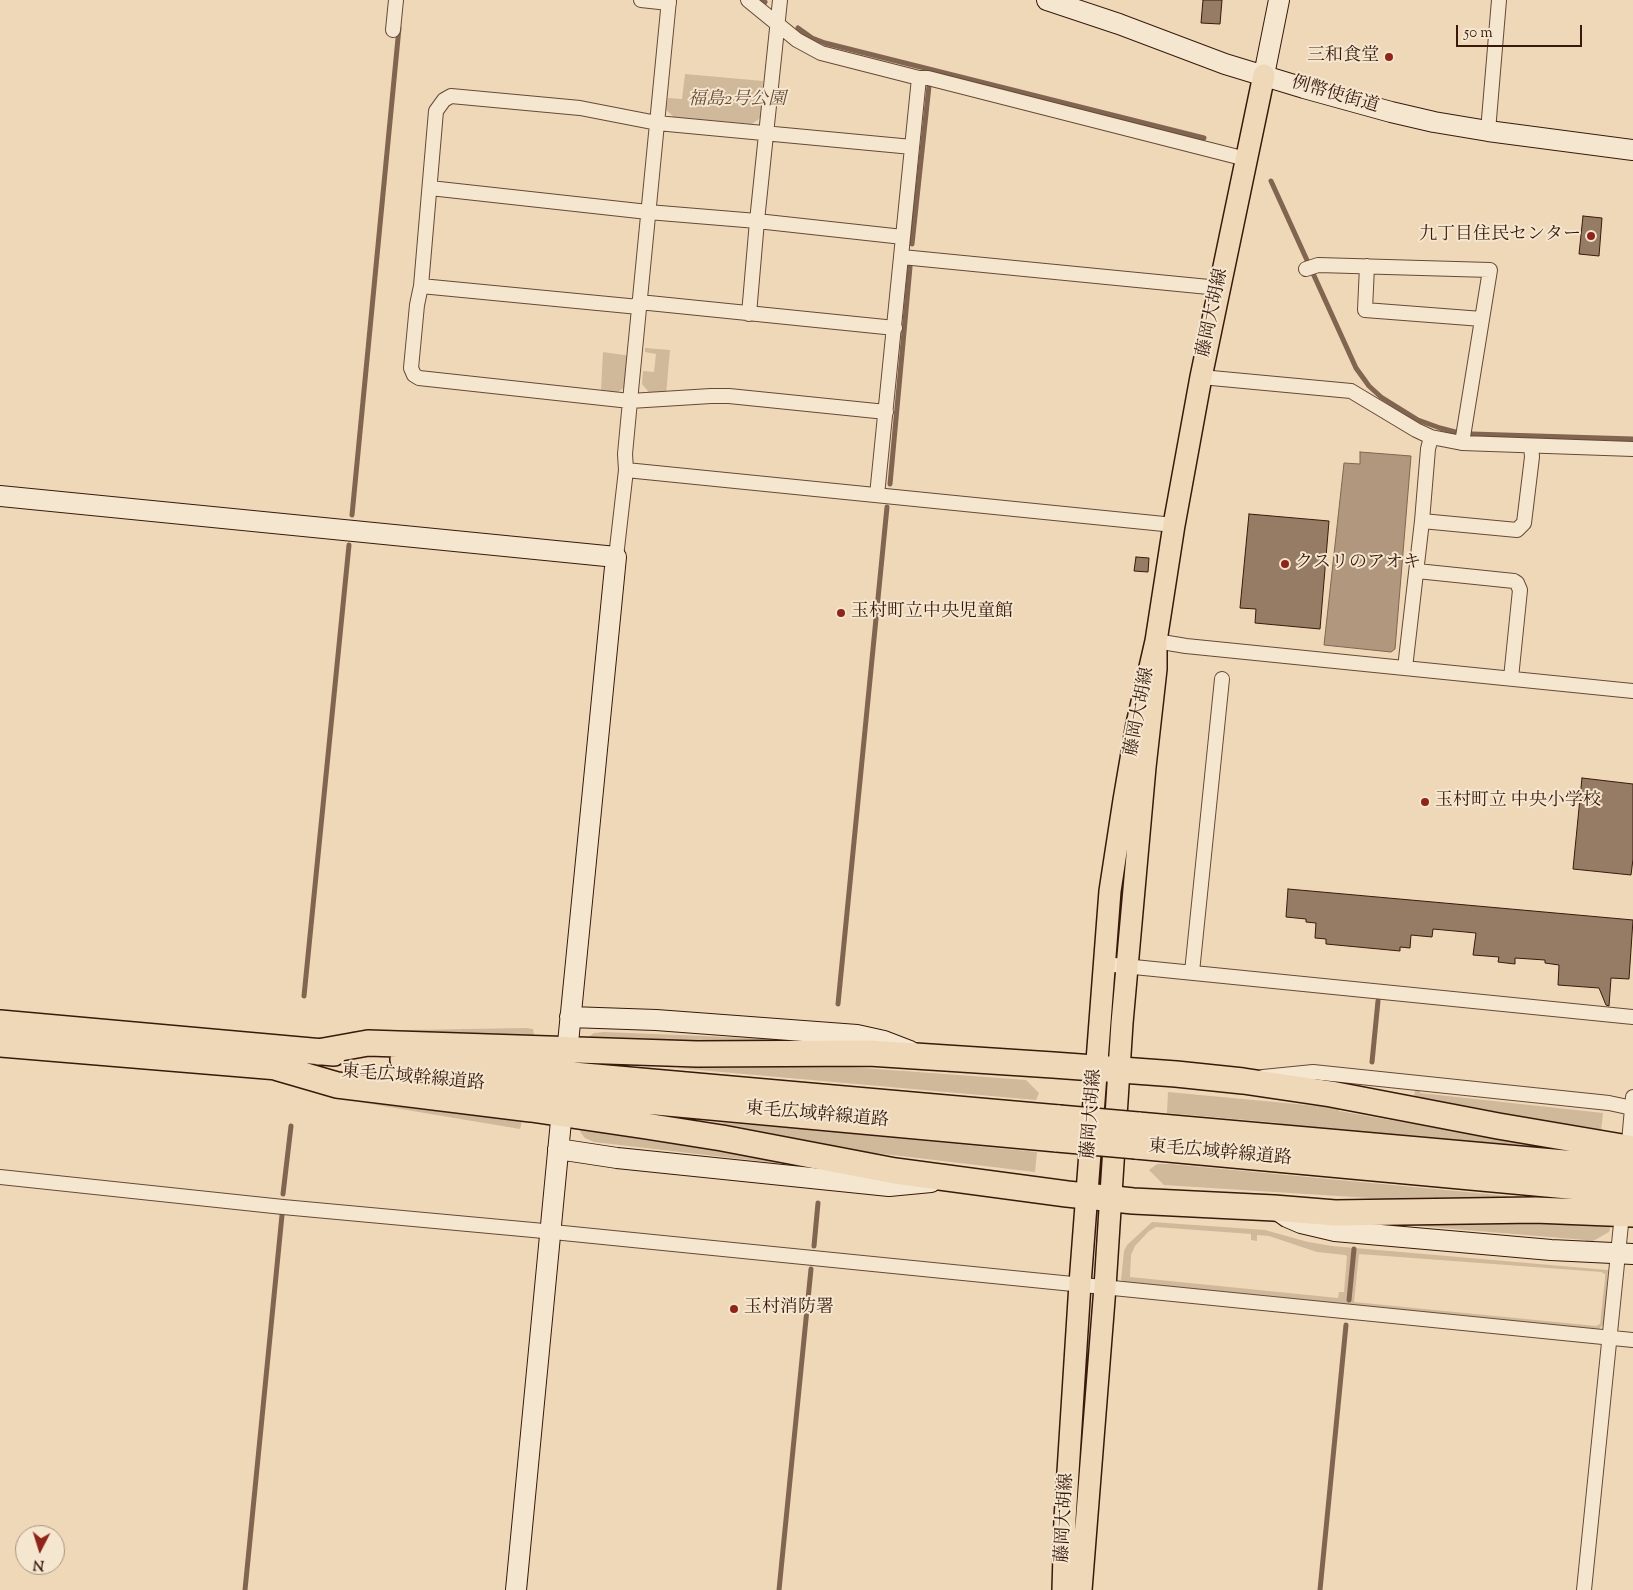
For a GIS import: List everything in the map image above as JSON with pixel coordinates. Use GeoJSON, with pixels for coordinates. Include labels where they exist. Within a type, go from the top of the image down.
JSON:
{"type":"FeatureCollection","features":[{"type":"Feature","properties":{"kind":"highway","name":"東毛広域幹線道路"},"geometry":{"type":"LineString","coordinates":[[0,1023],[318,1052],[1058,1129]]}},
{"type":"Feature","properties":{"kind":"highway"},"geometry":{"type":"LineString","coordinates":[[318,1052],[368,1043],[697,1054],[825,1052],[924,1056],[1109,1074],[1144,1072],[1243,1081],[1330,1094],[1498,1126],[1631,1146]]}},
{"type":"Feature","properties":{"kind":"highway","name":"東毛広域幹線道路"},"geometry":{"type":"LineString","coordinates":[[0,1044],[1137,1136],[1633,1169]]}},
{"type":"Feature","properties":{"kind":"highway"},"geometry":{"type":"LineString","coordinates":[[275,1067],[337,1085],[531,1109],[646,1126],[945,1179],[1335,1214],[1536,1210],[1627,1219]]}},
{"type":"Feature","properties":{"kind":"highway","name":"東毛広域幹線道路"},"geometry":{"type":"LineString","coordinates":[[1137,1136],[1633,1192]]}},
{"type":"Feature","properties":{"kind":"main road","name":"藤岡大胡線"},"geometry":{"type":"LineString","coordinates":[[1081,1590],[1094,1285],[1091,1192],[1109,1074],[1114,965],[1110,891],[1137,724],[1156,641],[1174,525],[1201,377],[1264,75]]}},
{"type":"Feature","properties":{"kind":"main road","name":"藤岡大胡線"},"geometry":{"type":"LineString","coordinates":[[1114,965],[1145,767],[1156,669],[1156,641]]}},
{"type":"Feature","properties":{"kind":"main road","name":"藤岡大胡線"},"geometry":{"type":"LineString","coordinates":[[1091,1192],[1109,1074]]}},
{"type":"Feature","properties":{"kind":"main road","name":"藤岡大胡線"},"geometry":{"type":"LineString","coordinates":[[1062,1590],[1067,1486],[1078,1445],[1090,1373],[1094,1285]]}},
{"type":"Feature","properties":{"kind":"street"},"geometry":{"type":"LineString","coordinates":[[393,30],[396,0]]}},
{"type":"Feature","properties":{"kind":"street"},"geometry":{"type":"LineString","coordinates":[[568,1043],[626,470],[625,454],[669,2],[641,0]]}},
{"type":"Feature","properties":{"kind":"street"},"geometry":{"type":"LineString","coordinates":[[748,0],[797,40],[821,53],[919,78],[928,78],[1246,159]]}},
{"type":"Feature","properties":{"kind":"street"},"geometry":{"type":"LineString","coordinates":[[749,314],[765,133],[780,0]]}},
{"type":"Feature","properties":{"kind":"street","name":"例幣使街道"},"geometry":{"type":"LineString","coordinates":[[1047,0],[1225,64],[1304,88],[1434,122],[1633,150]]}},
{"type":"Feature","properties":{"kind":"street"},"geometry":{"type":"LineString","coordinates":[[1264,75],[1279,0]]}},
{"type":"Feature","properties":{"kind":"street"},"geometry":{"type":"LineString","coordinates":[[1488,131],[1499,0]]}},
{"type":"Feature","properties":{"kind":"street"},"geometry":{"type":"LineString","coordinates":[[878,495],[919,78]]}},
{"type":"Feature","properties":{"kind":"street"},"geometry":{"type":"LineString","coordinates":[[886,412],[729,396],[630,401],[419,378],[414,375],[412,368],[417,306],[422,286],[436,111],[444,100],[450,96],[580,108],[657,123],[912,147]]}},
{"type":"Feature","properties":{"kind":"street"},"geometry":{"type":"LineString","coordinates":[[430,188],[903,237]]}},
{"type":"Feature","properties":{"kind":"street"},"geometry":{"type":"LineString","coordinates":[[902,257],[1219,288]]}},
{"type":"Feature","properties":{"kind":"street"},"geometry":{"type":"LineString","coordinates":[[1367,266],[1365,310],[1482,320]]}},
{"type":"Feature","properties":{"kind":"street"},"geometry":{"type":"LineString","coordinates":[[1312,267],[1367,266],[1490,270],[1462,444]]}},
{"type":"Feature","properties":{"kind":"street"},"geometry":{"type":"LineString","coordinates":[[422,286],[895,328]]}},
{"type":"Feature","properties":{"kind":"street"},"geometry":{"type":"LineString","coordinates":[[1201,377],[1351,391],[1393,417],[1431,437],[1462,444],[1633,449]]}},
{"type":"Feature","properties":{"kind":"street"},"geometry":{"type":"LineString","coordinates":[[1405,668],[1417,571],[1428,449],[1431,437]]}},
{"type":"Feature","properties":{"kind":"street"},"geometry":{"type":"LineString","coordinates":[[1422,520],[1517,530],[1524,523],[1532,457],[1531,446]]}},
{"type":"Feature","properties":{"kind":"street"},"geometry":{"type":"LineString","coordinates":[[626,470],[1174,525]]}},
{"type":"Feature","properties":{"kind":"street"},"geometry":{"type":"LineString","coordinates":[[0,496],[616,557]]}},
{"type":"Feature","properties":{"kind":"street"},"geometry":{"type":"LineString","coordinates":[[1417,571],[1514,581],[1517,583],[1520,590],[1511,678]]}},
{"type":"Feature","properties":{"kind":"street"},"geometry":{"type":"LineString","coordinates":[[1156,641],[1186,646],[1633,691]]}},
{"type":"Feature","properties":{"kind":"street"},"geometry":{"type":"LineString","coordinates":[[1192,972],[1222,679]]}},
{"type":"Feature","properties":{"kind":"street"},"geometry":{"type":"LineString","coordinates":[[1114,965],[1633,1017]]}},
{"type":"Feature","properties":{"kind":"street"},"geometry":{"type":"LineString","coordinates":[[570,1016],[656,1020],[857,1035],[884,1041],[924,1056]]}},
{"type":"Feature","properties":{"kind":"street"},"geometry":{"type":"LineString","coordinates":[[1243,1081],[1275,1075],[1313,1072],[1609,1103],[1632,1102],[1631,1146]]}},
{"type":"Feature","properties":{"kind":"street"},"geometry":{"type":"LineString","coordinates":[[516,1590],[561,1121]]}},
{"type":"Feature","properties":{"kind":"street"},"geometry":{"type":"LineString","coordinates":[[558,1149],[626,1159],[889,1186],[929,1183],[945,1179]]}},
{"type":"Feature","properties":{"kind":"street"},"geometry":{"type":"LineString","coordinates":[[0,1177],[283,1207],[549,1231],[1633,1340]]}},
{"type":"Feature","properties":{"kind":"street"},"geometry":{"type":"LineString","coordinates":[[1274,1208],[1287,1217],[1301,1223],[1335,1231],[1551,1250],[1626,1253]]}},
{"type":"Feature","properties":{"kind":"street"},"geometry":{"type":"LineString","coordinates":[[1584,1590],[1609,1338],[1626,1253],[1627,1219]]}},
{"type":"Feature","properties":{"kind":"green space","name":"福島2号公園"},"geometry":{"type":"Polygon","coordinates":[[[685,74],[763,81],[760,118],[752,124],[674,117],[666,110],[668,98],[682,99],[685,74]]]}},
{"type":"Feature","properties":{"kind":"green space"},"geometry":{"type":"Polygon","coordinates":[[[645,348],[670,350],[666,394],[652,396],[642,384],[643,371],[654,372],[656,354],[645,352],[645,348]]]}},
{"type":"Feature","properties":{"kind":"green space"},"geometry":{"type":"Polygon","coordinates":[[[603,352],[631,356],[629,384],[618,392],[601,390],[603,352]]]}},
{"type":"Feature","properties":{"kind":"green space"},"geometry":{"type":"Polygon","coordinates":[[[533,1029],[534,1035],[359,1033],[350,1031],[533,1029]]]}},
{"type":"Feature","properties":{"kind":"green space"},"geometry":{"type":"Polygon","coordinates":[[[594,1033],[753,1038],[755,1034],[850,1042],[712,1048],[587,1038],[594,1033]]]}},
{"type":"Feature","properties":{"kind":"green space"},"geometry":{"type":"Polygon","coordinates":[[[836,1066],[1026,1080],[1039,1093],[1036,1100],[677,1068],[836,1066]]]}},
{"type":"Feature","properties":{"kind":"green space"},"geometry":{"type":"Polygon","coordinates":[[[1415,1090],[1420,1090],[1420,1093],[1603,1113],[1601,1131],[1460,1105],[1414,1099],[1415,1090]]]}},
{"type":"Feature","properties":{"kind":"green space"},"geometry":{"type":"Polygon","coordinates":[[[1168,1092],[1339,1108],[1339,1111],[1549,1148],[1282,1126],[1280,1123],[1167,1113],[1168,1092]]]}},
{"type":"Feature","properties":{"kind":"green space"},"geometry":{"type":"Polygon","coordinates":[[[359,1102],[522,1121],[520,1129],[359,1102]]]}},
{"type":"Feature","properties":{"kind":"green space"},"geometry":{"type":"Polygon","coordinates":[[[714,1122],[1037,1152],[1035,1172],[859,1151],[714,1122]]]}},
{"type":"Feature","properties":{"kind":"green space"},"geometry":{"type":"Polygon","coordinates":[[[578,1124],[879,1175],[594,1142],[585,1138],[578,1124]]]}},
{"type":"Feature","properties":{"kind":"green space"},"geometry":{"type":"Polygon","coordinates":[[[1157,1164],[1530,1198],[1417,1201],[1164,1185],[1149,1170],[1157,1164]]]}},
{"type":"Feature","properties":{"kind":"green space"},"geometry":{"type":"Polygon","coordinates":[[[1339,1221],[1543,1221],[1611,1224],[1609,1232],[1587,1243],[1585,1240],[1395,1224],[1395,1227],[1339,1221]]]}},
{"type":"Feature","properties":{"kind":"green space"},"geometry":{"type":"Polygon","coordinates":[[[1152,1222],[1265,1230],[1308,1242],[1332,1246],[1608,1270],[1604,1324],[1599,1329],[1126,1282],[1121,1280],[1124,1251],[1127,1245],[1152,1222]],[[1156,1227],[1149,1231],[1135,1246],[1131,1255],[1130,1277],[1338,1298],[1339,1292],[1344,1292],[1347,1256],[1345,1255],[1317,1252],[1269,1236],[1257,1235],[1257,1241],[1251,1240],[1251,1234],[1156,1227]],[[1359,1254],[1354,1302],[1596,1326],[1600,1324],[1605,1279],[1605,1274],[1601,1272],[1359,1254]]]}},
{"type":"Feature","properties":{"kind":"shaded area"},"geometry":{"type":"Polygon","coordinates":[[[1360,452],[1411,456],[1395,649],[1391,652],[1324,645],[1344,463],[1360,464],[1360,452]]]}},
{"type":"Feature","properties":{"kind":"building"},"geometry":{"type":"Polygon","coordinates":[[[1203,0],[1222,0],[1220,24],[1201,23],[1203,0]]]}},
{"type":"Feature","properties":{"kind":"building","name":"九丁目住民センター"},"geometry":{"type":"Polygon","coordinates":[[[1583,216],[1602,218],[1599,256],[1579,254],[1583,216]]]}},
{"type":"Feature","properties":{"kind":"building","name":"クスリのアオキ"},"geometry":{"type":"Polygon","coordinates":[[[1249,514],[1329,521],[1320,629],[1255,623],[1256,609],[1240,608],[1249,514]]]}},
{"type":"Feature","properties":{"kind":"building"},"geometry":{"type":"Polygon","coordinates":[[[1136,557],[1149,558],[1148,572],[1134,571],[1136,557]]]}},
{"type":"Feature","properties":{"kind":"building"},"geometry":{"type":"Polygon","coordinates":[[[1582,778],[1633,784],[1633,859],[1631,875],[1573,869],[1582,778]]]}},
{"type":"Feature","properties":{"kind":"building"},"geometry":{"type":"Polygon","coordinates":[[[1288,889],[1633,920],[1629,979],[1611,978],[1609,1006],[1606,1005],[1599,988],[1558,985],[1559,965],[1545,963],[1545,960],[1515,958],[1515,964],[1498,962],[1499,957],[1473,955],[1476,933],[1433,929],[1432,937],[1411,935],[1410,948],[1400,947],[1400,951],[1326,944],[1326,939],[1315,938],[1316,923],[1306,922],[1306,919],[1286,917],[1288,889]]]}},
{"type":"Feature","properties":{"kind":"waterway"},"geometry":{"type":"LineString","coordinates":[[352,515],[399,28]]}},
{"type":"Feature","properties":{"kind":"waterway"},"geometry":{"type":"LineString","coordinates":[[798,28],[812,38],[825,43],[1204,138]]}},
{"type":"Feature","properties":{"kind":"waterway"},"geometry":{"type":"LineString","coordinates":[[912,244],[929,86]]}},
{"type":"Feature","properties":{"kind":"waterway"},"geometry":{"type":"LineString","coordinates":[[1271,181],[1356,368],[1369,386],[1381,397],[1418,420],[1459,433]]}},
{"type":"Feature","properties":{"kind":"waterway"},"geometry":{"type":"LineString","coordinates":[[890,484],[910,267]]}},
{"type":"Feature","properties":{"kind":"waterway"},"geometry":{"type":"LineString","coordinates":[[1472,434],[1633,439]]}},
{"type":"Feature","properties":{"kind":"waterway"},"geometry":{"type":"LineString","coordinates":[[838,1004],[887,507]]}},
{"type":"Feature","properties":{"kind":"waterway"},"geometry":{"type":"LineString","coordinates":[[304,996],[349,545]]}},
{"type":"Feature","properties":{"kind":"waterway"},"geometry":{"type":"LineString","coordinates":[[1372,1062],[1378,1001]]}},
{"type":"Feature","properties":{"kind":"waterway"},"geometry":{"type":"LineString","coordinates":[[283,1194],[291,1126]]}},
{"type":"Feature","properties":{"kind":"waterway"},"geometry":{"type":"LineString","coordinates":[[814,1246],[818,1203]]}},
{"type":"Feature","properties":{"kind":"waterway"},"geometry":{"type":"LineString","coordinates":[[245,1590],[282,1215]]}},
{"type":"Feature","properties":{"kind":"waterway"},"geometry":{"type":"LineString","coordinates":[[1349,1300],[1354,1249]]}},
{"type":"Feature","properties":{"kind":"waterway"},"geometry":{"type":"LineString","coordinates":[[779,1590],[811,1269]]}},
{"type":"Feature","properties":{"kind":"waterway"},"geometry":{"type":"LineString","coordinates":[[1320,1590],[1346,1325]]}},
{"type":"Feature","properties":{"kind":"place","name":"三和食堂"},"geometry":{"type":"Point","coordinates":[1389,57]}},
{"type":"Feature","properties":{"kind":"place","name":"九丁目住民センター"},"geometry":{"type":"Point","coordinates":[1591,236]}},
{"type":"Feature","properties":{"kind":"place","name":"クスリのアオキ"},"geometry":{"type":"Point","coordinates":[1285,564]}},
{"type":"Feature","properties":{"kind":"place","name":"玉村町立中央児童館"},"geometry":{"type":"Point","coordinates":[841,613]}},
{"type":"Feature","properties":{"kind":"place","name":"玉村町立 中央小学校"},"geometry":{"type":"Point","coordinates":[1425,802]}},
{"type":"Feature","properties":{"kind":"place","name":"玉村消防署"},"geometry":{"type":"Point","coordinates":[734,1309]}}]}
